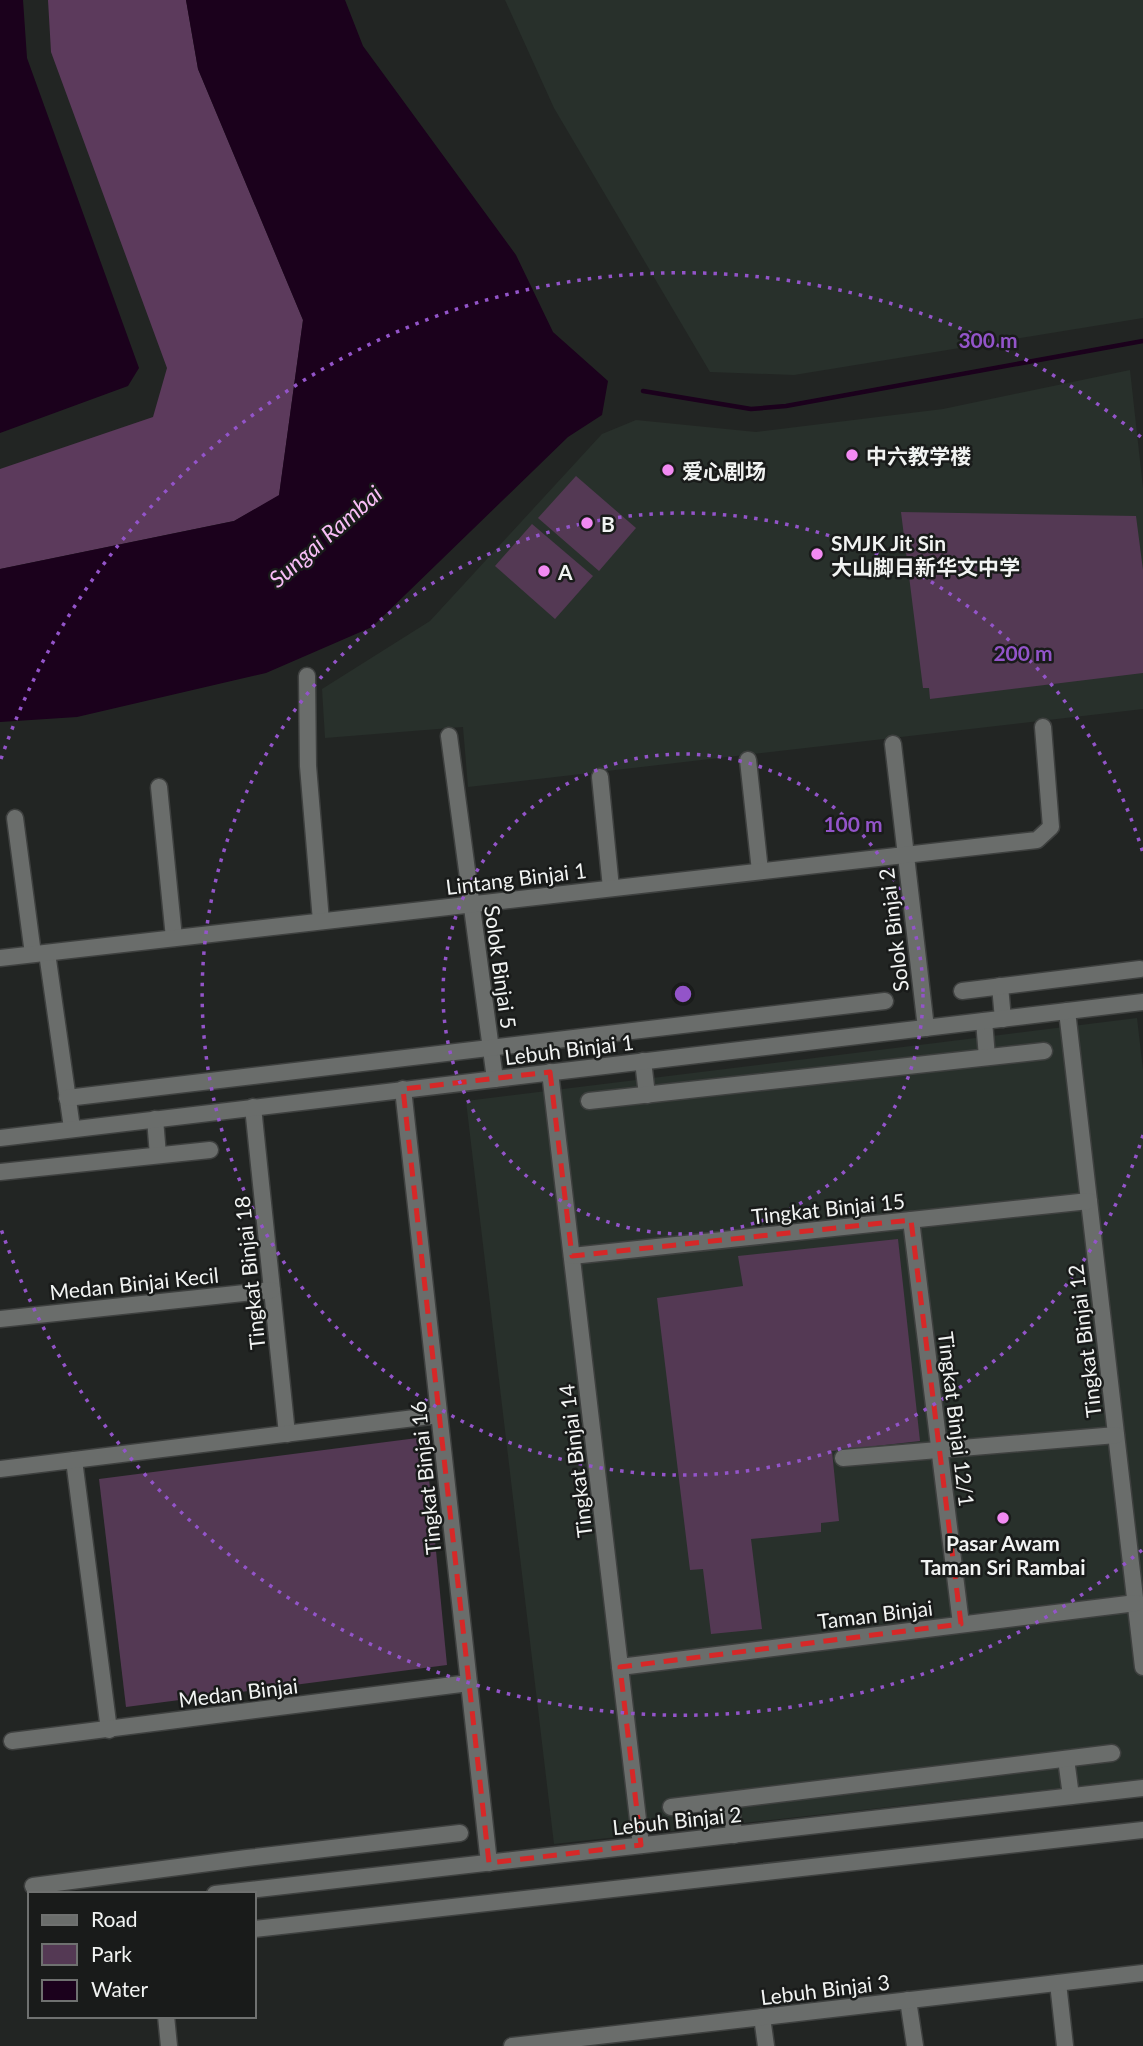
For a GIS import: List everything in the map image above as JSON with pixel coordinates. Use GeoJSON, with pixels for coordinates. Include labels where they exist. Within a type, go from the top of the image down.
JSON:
{"type":"FeatureCollection","features":[{"type":"Feature","properties":{"kind":"street"},"geometry":{"type":"LineString","coordinates":[[307,676],[309,766],[321,921]]}},
{"type":"Feature","properties":{"kind":"street","name":"Lintang Binjai 1"},"geometry":{"type":"LineString","coordinates":[[0,958],[1037,840],[1051,827],[1043,727]]}},
{"type":"Feature","properties":{"kind":"street","name":"Solok Binjai 5"},"geometry":{"type":"LineString","coordinates":[[449,736],[495,1079]]}},
{"type":"Feature","properties":{"kind":"street","name":"Solok Binjai 2"},"geometry":{"type":"LineString","coordinates":[[893,744],[926,1028]]}},
{"type":"Feature","properties":{"kind":"street"},"geometry":{"type":"LineString","coordinates":[[748,760],[760,871]]}},
{"type":"Feature","properties":{"kind":"street"},"geometry":{"type":"LineString","coordinates":[[600,777],[611,888]]}},
{"type":"Feature","properties":{"kind":"street"},"geometry":{"type":"LineString","coordinates":[[159,786],[174,938]]}},
{"type":"Feature","properties":{"kind":"street"},"geometry":{"type":"LineString","coordinates":[[15,818],[72,1128]]}},
{"type":"Feature","properties":{"kind":"street"},"geometry":{"type":"LineString","coordinates":[[962,990],[1140,969]]}},
{"type":"Feature","properties":{"kind":"street"},"geometry":{"type":"LineString","coordinates":[[1000,986],[1003,1019]]}},
{"type":"Feature","properties":{"kind":"street","name":"Lebuh Binjai 1"},"geometry":{"type":"LineString","coordinates":[[67,1098],[886,1001]]}},
{"type":"Feature","properties":{"kind":"street","name":"Lebuh Binjai 1"},"geometry":{"type":"LineString","coordinates":[[0,1138],[1143,1002]]}},
{"type":"Feature","properties":{"kind":"street","name":"Tingkat Binjai 12"},"geometry":{"type":"LineString","coordinates":[[1067,1011],[1143,1667]]}},
{"type":"Feature","properties":{"kind":"street"},"geometry":{"type":"LineString","coordinates":[[984,1021],[987,1057]]}},
{"type":"Feature","properties":{"kind":"street"},"geometry":{"type":"LineString","coordinates":[[589,1101],[1044,1051]]}},
{"type":"Feature","properties":{"kind":"street"},"geometry":{"type":"LineString","coordinates":[[643,1061],[647,1095]]}},
{"type":"Feature","properties":{"kind":"street","name":"Tingkat Binjai 14"},"geometry":{"type":"LineString","coordinates":[[550,1072],[641,1845]]}},
{"type":"Feature","properties":{"kind":"street","name":"Tingkat Binjai 16"},"geometry":{"type":"LineString","coordinates":[[403,1089],[489,1863]]}},
{"type":"Feature","properties":{"kind":"street","name":"Tingkat Binjai 18"},"geometry":{"type":"LineString","coordinates":[[253,1107],[287,1434]]}},
{"type":"Feature","properties":{"kind":"street"},"geometry":{"type":"LineString","coordinates":[[155,1119],[158,1155]]}},
{"type":"Feature","properties":{"kind":"street"},"geometry":{"type":"LineString","coordinates":[[0,1172],[210,1150]]}},
{"type":"Feature","properties":{"kind":"street","name":"Tingkat Binjai 15"},"geometry":{"type":"LineString","coordinates":[[572,1256],[1089,1201]]}},
{"type":"Feature","properties":{"kind":"street","name":"Tingkat Binjai 12/1"},"geometry":{"type":"LineString","coordinates":[[911,1220],[961,1624]]}},
{"type":"Feature","properties":{"kind":"street","name":"Medan Binjai Kecil"},"geometry":{"type":"LineString","coordinates":[[0,1318],[272,1290]]}},
{"type":"Feature","properties":{"kind":"street"},"geometry":{"type":"LineString","coordinates":[[0,1469],[439,1415]]}},
{"type":"Feature","properties":{"kind":"street"},"geometry":{"type":"LineString","coordinates":[[843,1458],[1116,1435]]}},
{"type":"Feature","properties":{"kind":"street"},"geometry":{"type":"LineString","coordinates":[[74,1460],[109,1730]]}},
{"type":"Feature","properties":{"kind":"street","name":"Taman Binjai"},"geometry":{"type":"LineString","coordinates":[[620,1667],[1136,1603]]}},
{"type":"Feature","properties":{"kind":"street","name":"Medan Binjai"},"geometry":{"type":"LineString","coordinates":[[12,1741],[469,1683]]}},
{"type":"Feature","properties":{"kind":"street"},"geometry":{"type":"LineString","coordinates":[[671,1807],[1112,1753]]}},
{"type":"Feature","properties":{"kind":"street"},"geometry":{"type":"LineString","coordinates":[[1066,1759],[1071,1796]]}},
{"type":"Feature","properties":{"kind":"street","name":"Lebuh Binjai 2"},"geometry":{"type":"LineString","coordinates":[[238,1892],[1143,1788]]}},
{"type":"Feature","properties":{"kind":"street"},"geometry":{"type":"LineString","coordinates":[[731,1801],[734,1835]]}},
{"type":"Feature","properties":{"kind":"street"},"geometry":{"type":"LineString","coordinates":[[256,1928],[1143,1830]]}},
{"type":"Feature","properties":{"kind":"street"},"geometry":{"type":"LineString","coordinates":[[33,1886],[233,1859],[460,1833]]}},
{"type":"Feature","properties":{"kind":"street","name":"Lebuh Binjai 3"},"geometry":{"type":"LineString","coordinates":[[512,2046],[617,2040],[762,2017],[1143,1973]]}},
{"type":"Feature","properties":{"kind":"street"},"geometry":{"type":"LineString","coordinates":[[1058,1983],[1065,2046]]}},
{"type":"Feature","properties":{"kind":"street"},"geometry":{"type":"LineString","coordinates":[[908,2000],[915,2046]]}},
{"type":"Feature","properties":{"kind":"street"},"geometry":{"type":"LineString","coordinates":[[762,2017],[766,2046]]}},
{"type":"Feature","properties":{"kind":"street"},"geometry":{"type":"LineString","coordinates":[[166,2018],[169,2046]]}},
{"type":"Feature","properties":{"kind":"highlighted area"},"geometry":{"type":"Polygon","coordinates":[[[550,1072],[572,1256],[911,1220],[961,1624],[620,1667],[641,1845],[489,1863],[403,1089],[550,1072]]]}},
{"type":"Feature","properties":{"kind":"shaded area"},"geometry":{"type":"Polygon","coordinates":[[[48,0],[186,0],[198,69],[303,320],[279,496],[234,521],[0,569],[0,469],[153,417],[167,368],[51,52],[48,0]]]}},
{"type":"Feature","properties":{"kind":"shaded area"},"geometry":{"type":"Polygon","coordinates":[[[505,0],[1143,0],[1143,318],[794,375],[710,372],[554,108],[505,0]]]}},
{"type":"Feature","properties":{"kind":"shaded area","name":"SMJK Jit Sin 大山脚日新华文中学"},"geometry":{"type":"Polygon","coordinates":[[[1130,370],[1143,488],[1143,709],[468,787],[463,727],[325,738],[322,689],[430,621],[602,434],[636,420],[756,432],[943,409],[1130,370]]]}},
{"type":"Feature","properties":{"kind":"shaded area"},"geometry":{"type":"Polygon","coordinates":[[[1137,1018],[1143,1070],[1143,1779],[554,1844],[466,1101],[1137,1018]]]}},
{"type":"Feature","properties":{"kind":"green space","name":"B"},"geometry":{"type":"Polygon","coordinates":[[[576,476],[636,528],[599,571],[538,518],[576,476]]]}},
{"type":"Feature","properties":{"kind":"green space"},"geometry":{"type":"Polygon","coordinates":[[[901,512],[1136,516],[1143,570],[1143,673],[930,699],[929,688],[923,688],[901,512]]]}},
{"type":"Feature","properties":{"kind":"green space","name":"A"},"geometry":{"type":"Polygon","coordinates":[[[532,524],[593,576],[555,619],[495,566],[532,524]]]}},
{"type":"Feature","properties":{"kind":"green space"},"geometry":{"type":"Polygon","coordinates":[[[898,1239],[920,1441],[832,1451],[839,1521],[821,1523],[821,1532],[751,1539],[762,1629],[711,1634],[703,1569],[690,1570],[657,1298],[743,1286],[738,1256],[898,1239]]]}},
{"type":"Feature","properties":{"kind":"green space"},"geometry":{"type":"Polygon","coordinates":[[[425,1437],[447,1665],[126,1707],[99,1479],[425,1437]]]}},
{"type":"Feature","properties":{"kind":"water"},"geometry":{"type":"Polygon","coordinates":[[[0,0],[23,0],[27,58],[139,368],[128,386],[0,433],[0,0]]]}},
{"type":"Feature","properties":{"kind":"water","name":"Sungai Rambai"},"geometry":{"type":"Polygon","coordinates":[[[186,0],[345,0],[363,46],[516,255],[553,332],[608,381],[602,415],[568,437],[372,627],[266,673],[77,717],[0,722],[0,569],[234,521],[279,495],[303,320],[198,69],[186,0]]]}},
{"type":"Feature","properties":{"kind":"waterway"},"geometry":{"type":"LineString","coordinates":[[643,391],[751,409],[786,406],[1143,341]]}},
{"type":"Feature","properties":{"kind":"place","name":"中六教学楼"},"geometry":{"type":"Point","coordinates":[852,455]}},
{"type":"Feature","properties":{"kind":"place","name":"爱心剧场"},"geometry":{"type":"Point","coordinates":[668,470]}},
{"type":"Feature","properties":{"kind":"place","name":"B"},"geometry":{"type":"Point","coordinates":[587,523]}},
{"type":"Feature","properties":{"kind":"place","name":"SMJK Jit Sin 大山脚日新华文中学"},"geometry":{"type":"Point","coordinates":[817,554]}},
{"type":"Feature","properties":{"kind":"place","name":"A"},"geometry":{"type":"Point","coordinates":[544,571]}},
{"type":"Feature","properties":{"kind":"place","name":"Pasar Awam Taman Sri Rambai"},"geometry":{"type":"Point","coordinates":[1003,1518]}}]}
